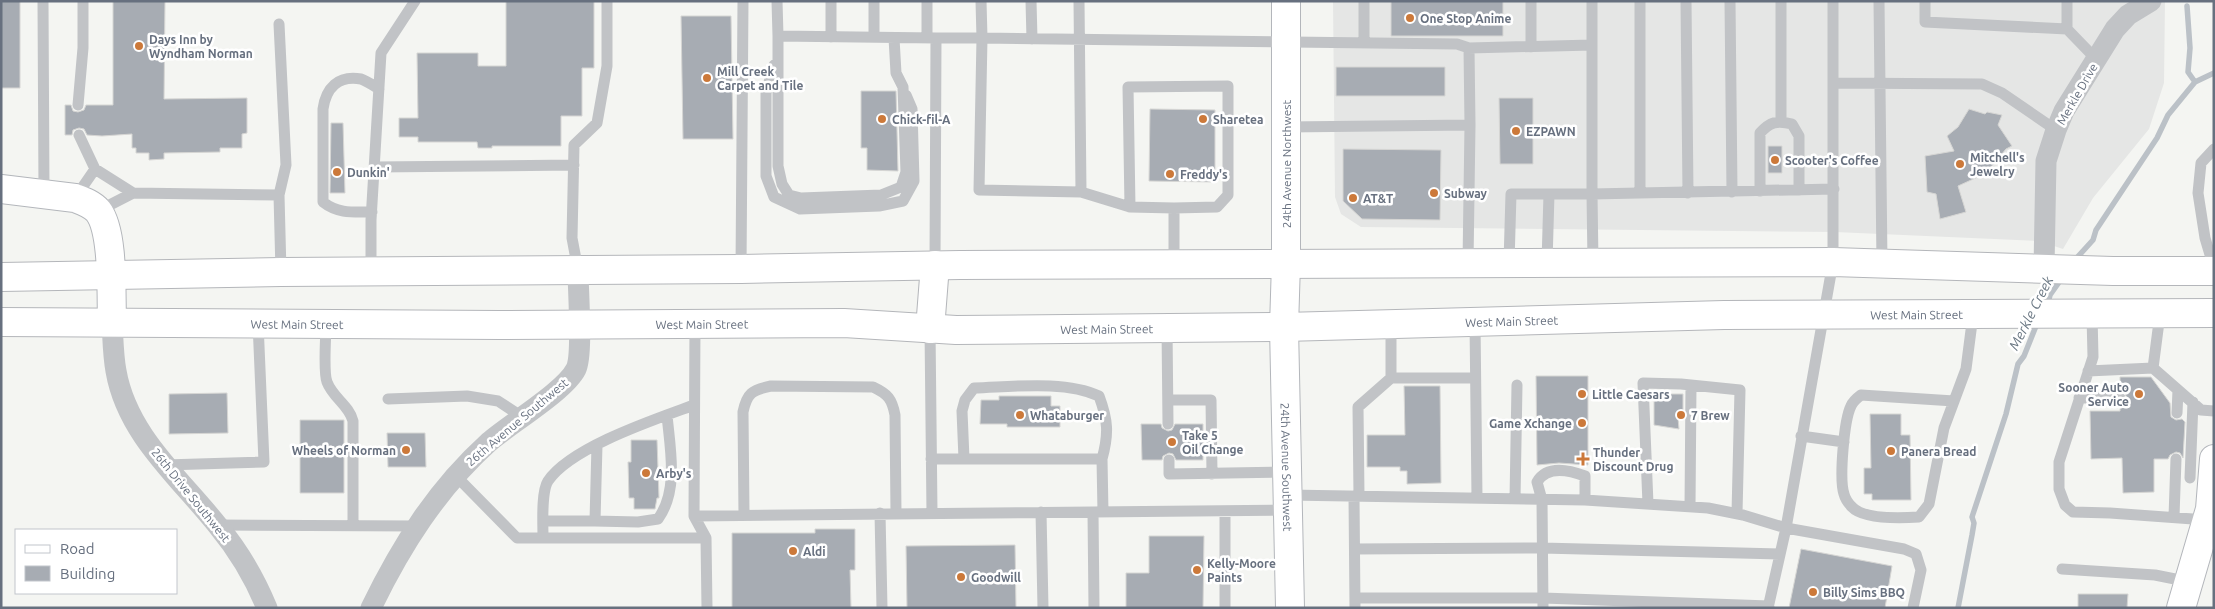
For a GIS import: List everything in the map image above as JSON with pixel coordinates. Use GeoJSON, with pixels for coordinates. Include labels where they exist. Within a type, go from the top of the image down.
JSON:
{"type":"FeatureCollection","features":[{"type":"Feature","properties":{"kind":"main road","name":"24th Avenue Northwest"},"geometry":{"type":"LineString","coordinates":[[1284,327],[1286,263],[1286,1]]}},
{"type":"Feature","properties":{"kind":"main road"},"geometry":{"type":"LineString","coordinates":[[1,189],[75,198],[86,202],[98,211],[108,240],[112,322]]}},
{"type":"Feature","properties":{"kind":"main road"},"geometry":{"type":"LineString","coordinates":[[1,277],[280,272],[742,270],[935,265],[1286,263],[1833,262],[2113,271],[2214,269]]}},
{"type":"Feature","properties":{"kind":"main road"},"geometry":{"type":"LineString","coordinates":[[930,329],[935,265]]}},
{"type":"Feature","properties":{"kind":"main road","name":"West Main Street"},"geometry":{"type":"LineString","coordinates":[[1,322],[578,325],[844,323],[930,329],[1284,327],[1724,315],[2214,313]]}},
{"type":"Feature","properties":{"kind":"main road","name":"24th Avenue Southwest"},"geometry":{"type":"LineString","coordinates":[[1284,327],[1290,608]]}},
{"type":"Feature","properties":{"kind":"main road"},"geometry":{"type":"LineString","coordinates":[[2181,608],[2207,520],[2205,484],[2214,459]]}},
{"type":"Feature","properties":{"kind":"street","name":"Merkle Drive"},"geometry":{"type":"LineString","coordinates":[[2049,268],[2046,162],[2056,130],[2064,111],[2096,59],[2122,22],[2134,11],[2151,1]]}},
{"type":"Feature","properties":{"kind":"street","name":"26th Avenue Southwest"},"geometry":{"type":"LineString","coordinates":[[370,608],[391,566],[417,526],[455,475],[490,442],[572,376],[579,360],[578,270]]}},
{"type":"Feature","properties":{"kind":"street","name":"26th Drive Southwest"},"geometry":{"type":"LineString","coordinates":[[112,322],[116,372],[123,396],[135,422],[164,466],[218,525],[249,571],[267,608]]}},
{"type":"Feature","properties":{"kind":"lane"},"geometry":{"type":"LineString","coordinates":[[44,1],[44,193]]}},
{"type":"Feature","properties":{"kind":"lane"},"geometry":{"type":"LineString","coordinates":[[78,105],[83,48],[83,1]]}},
{"type":"Feature","properties":{"kind":"lane"},"geometry":{"type":"LineString","coordinates":[[371,272],[374,167],[381,53],[415,1]]}},
{"type":"Feature","properties":{"kind":"lane"},"geometry":{"type":"LineString","coordinates":[[578,270],[572,238],[574,145],[597,123],[607,66],[607,1]]}},
{"type":"Feature","properties":{"kind":"lane"},"geometry":{"type":"LineString","coordinates":[[742,1],[742,270]]}},
{"type":"Feature","properties":{"kind":"lane"},"geometry":{"type":"LineString","coordinates":[[778,1],[778,166],[782,184],[789,195],[802,198],[881,195],[901,187],[906,172],[903,87],[896,73],[894,38]]}},
{"type":"Feature","properties":{"kind":"lane"},"geometry":{"type":"LineString","coordinates":[[831,1],[831,37]]}},
{"type":"Feature","properties":{"kind":"lane"},"geometry":{"type":"LineString","coordinates":[[874,1],[874,37]]}},
{"type":"Feature","properties":{"kind":"lane"},"geometry":{"type":"LineString","coordinates":[[927,1],[931,38],[935,265]]}},
{"type":"Feature","properties":{"kind":"lane"},"geometry":{"type":"LineString","coordinates":[[981,1],[980,190],[1081,192],[1130,207],[1217,207],[1228,195],[1228,86],[1128,87],[1130,207]]}},
{"type":"Feature","properties":{"kind":"lane"},"geometry":{"type":"LineString","coordinates":[[1031,1],[1032,40]]}},
{"type":"Feature","properties":{"kind":"lane"},"geometry":{"type":"LineString","coordinates":[[1079,1],[1081,192]]}},
{"type":"Feature","properties":{"kind":"lane"},"geometry":{"type":"LineString","coordinates":[[1364,1],[1364,43]]}},
{"type":"Feature","properties":{"kind":"lane"},"geometry":{"type":"LineString","coordinates":[[1531,47],[1532,1]]}},
{"type":"Feature","properties":{"kind":"lane"},"geometry":{"type":"LineString","coordinates":[[1592,1],[1593,263]]}},
{"type":"Feature","properties":{"kind":"lane"},"geometry":{"type":"LineString","coordinates":[[1640,1],[1640,193]]}},
{"type":"Feature","properties":{"kind":"lane"},"geometry":{"type":"LineString","coordinates":[[1686,1],[1688,192]]}},
{"type":"Feature","properties":{"kind":"lane"},"geometry":{"type":"LineString","coordinates":[[1730,1],[1732,192]]}},
{"type":"Feature","properties":{"kind":"lane"},"geometry":{"type":"LineString","coordinates":[[1781,1],[1781,121]]}},
{"type":"Feature","properties":{"kind":"lane"},"geometry":{"type":"LineString","coordinates":[[1475,378],[1392,378],[1358,407],[1355,603],[1543,603],[1768,607],[1786,528],[1833,262],[1833,1]]}},
{"type":"Feature","properties":{"kind":"lane"},"geometry":{"type":"LineString","coordinates":[[1880,1],[1882,263]]}},
{"type":"Feature","properties":{"kind":"lane"},"geometry":{"type":"LineString","coordinates":[[1925,1],[1925,22],[2067,29],[2096,59]]}},
{"type":"Feature","properties":{"kind":"lane"},"geometry":{"type":"LineString","coordinates":[[2067,1],[2067,29]]}},
{"type":"Feature","properties":{"kind":"lane"},"geometry":{"type":"LineString","coordinates":[[279,24],[286,165],[279,196],[280,272]]}},
{"type":"Feature","properties":{"kind":"lane"},"geometry":{"type":"LineString","coordinates":[[778,36],[1456,44],[1469,48],[1592,46]]}},
{"type":"Feature","properties":{"kind":"lane"},"geometry":{"type":"LineString","coordinates":[[1468,263],[1469,48]]}},
{"type":"Feature","properties":{"kind":"lane"},"geometry":{"type":"LineString","coordinates":[[372,212],[342,212],[331,208],[323,202],[323,109],[325,94],[333,84],[346,80],[362,80],[379,89]]}},
{"type":"Feature","properties":{"kind":"lane"},"geometry":{"type":"LineString","coordinates":[[1833,83],[1982,84],[2002,93],[2056,130]]}},
{"type":"Feature","properties":{"kind":"lane"},"geometry":{"type":"LineString","coordinates":[[1760,191],[1760,133],[1768,124],[1781,121],[1792,124],[1799,136],[1799,190]]}},
{"type":"Feature","properties":{"kind":"lane"},"geometry":{"type":"LineString","coordinates":[[1286,128],[1470,125]]}},
{"type":"Feature","properties":{"kind":"lane"},"geometry":{"type":"LineString","coordinates":[[79,135],[96,169],[133,193]]}},
{"type":"Feature","properties":{"kind":"lane"},"geometry":{"type":"LineString","coordinates":[[2214,149],[2200,163],[2198,192],[2205,238],[2214,269]]}},
{"type":"Feature","properties":{"kind":"lane"},"geometry":{"type":"LineString","coordinates":[[374,167],[574,165]]}},
{"type":"Feature","properties":{"kind":"lane"},"geometry":{"type":"LineString","coordinates":[[75,198],[96,169]]}},
{"type":"Feature","properties":{"kind":"lane"},"geometry":{"type":"LineString","coordinates":[[1509,263],[1511,194],[1834,189]]}},
{"type":"Feature","properties":{"kind":"lane"},"geometry":{"type":"LineString","coordinates":[[98,211],[133,193],[279,196]]}},
{"type":"Feature","properties":{"kind":"lane"},"geometry":{"type":"LineString","coordinates":[[1547,263],[1549,194]]}},
{"type":"Feature","properties":{"kind":"lane"},"geometry":{"type":"LineString","coordinates":[[1174,208],[1174,264]]}},
{"type":"Feature","properties":{"kind":"lane"},"geometry":{"type":"LineString","coordinates":[[2092,314],[2092,357],[2059,462],[2059,489],[2065,505],[2073,512],[2207,520]]}},
{"type":"Feature","properties":{"kind":"lane"},"geometry":{"type":"LineString","coordinates":[[2160,314],[2153,368],[2174,395],[2177,413]]}},
{"type":"Feature","properties":{"kind":"lane"},"geometry":{"type":"LineString","coordinates":[[1954,401],[1861,395],[1850,407],[1841,463],[1844,495],[1853,508],[1868,515],[1901,518],[1920,517],[1928,504],[1944,428],[1966,369],[1973,315]]}},
{"type":"Feature","properties":{"kind":"lane"},"geometry":{"type":"LineString","coordinates":[[1475,322],[1477,498]]}},
{"type":"Feature","properties":{"kind":"lane"},"geometry":{"type":"LineString","coordinates":[[164,466],[264,462],[258,323]]}},
{"type":"Feature","properties":{"kind":"lane"},"geometry":{"type":"LineString","coordinates":[[326,324],[326,381],[333,393],[351,414],[352,421],[352,525]]}},
{"type":"Feature","properties":{"kind":"lane"},"geometry":{"type":"LineString","coordinates":[[695,324],[694,516],[706,538],[707,608]]}},
{"type":"Feature","properties":{"kind":"lane"},"geometry":{"type":"LineString","coordinates":[[1391,324],[1392,378]]}},
{"type":"Feature","properties":{"kind":"lane"},"geometry":{"type":"LineString","coordinates":[[1167,328],[1168,424]]}},
{"type":"Feature","properties":{"kind":"lane"},"geometry":{"type":"LineString","coordinates":[[930,329],[932,513]]}},
{"type":"Feature","properties":{"kind":"lane"},"geometry":{"type":"LineString","coordinates":[[2088,371],[2153,368]]}},
{"type":"Feature","properties":{"kind":"lane"},"geometry":{"type":"LineString","coordinates":[[1648,504],[1643,383],[1740,390],[1737,514]]}},
{"type":"Feature","properties":{"kind":"lane"},"geometry":{"type":"LineString","coordinates":[[1515,499],[1516,385]]}},
{"type":"Feature","properties":{"kind":"lane"},"geometry":{"type":"LineString","coordinates":[[1690,507],[1691,385]]}},
{"type":"Feature","properties":{"kind":"lane"},"geometry":{"type":"LineString","coordinates":[[744,515],[744,412],[746,399],[756,390],[771,386],[873,387],[885,393],[892,400],[896,513]]}},
{"type":"Feature","properties":{"kind":"lane"},"geometry":{"type":"LineString","coordinates":[[964,459],[962,411],[965,400],[974,388],[1048,387],[1085,389],[1099,396],[1106,415],[1107,440],[1102,459],[1094,608]]}},
{"type":"Feature","properties":{"kind":"lane"},"geometry":{"type":"LineString","coordinates":[[2174,395],[2193,402],[2201,410],[2214,412]]}},
{"type":"Feature","properties":{"kind":"lane"},"geometry":{"type":"LineString","coordinates":[[388,399],[467,396],[498,401],[521,416]]}},
{"type":"Feature","properties":{"kind":"lane"},"geometry":{"type":"LineString","coordinates":[[2079,398],[2120,398]]}},
{"type":"Feature","properties":{"kind":"lane"},"geometry":{"type":"LineString","coordinates":[[1168,400],[1211,400],[1212,474]]}},
{"type":"Feature","properties":{"kind":"lane"},"geometry":{"type":"LineString","coordinates":[[2193,402],[2205,484]]}},
{"type":"Feature","properties":{"kind":"lane"},"geometry":{"type":"LineString","coordinates":[[543,538],[547,482],[569,460],[631,428],[694,405]]}},
{"type":"Feature","properties":{"kind":"lane"},"geometry":{"type":"LineString","coordinates":[[543,521],[638,522],[658,519],[667,508],[671,488],[667,415]]}},
{"type":"Feature","properties":{"kind":"lane"},"geometry":{"type":"LineString","coordinates":[[1801,436],[1844,442]]}},
{"type":"Feature","properties":{"kind":"lane"},"geometry":{"type":"LineString","coordinates":[[595,521],[597,446]]}},
{"type":"Feature","properties":{"kind":"lane"},"geometry":{"type":"LineString","coordinates":[[932,459],[1102,459]]}},
{"type":"Feature","properties":{"kind":"lane"},"geometry":{"type":"LineString","coordinates":[[1169,460],[1169,474],[1212,474],[1288,493],[1585,500],[1690,507],[1737,514],[1786,528],[1904,549],[1916,554],[1921,570],[1913,608]]}},
{"type":"Feature","properties":{"kind":"lane"},"geometry":{"type":"LineString","coordinates":[[2174,517],[2176,460]]}},
{"type":"Feature","properties":{"kind":"lane"},"geometry":{"type":"LineString","coordinates":[[1543,603],[1542,500],[1537,482],[1541,475],[1553,470],[1571,471],[1585,476],[1585,500]]}},
{"type":"Feature","properties":{"kind":"lane"},"geometry":{"type":"LineString","coordinates":[[2175,472],[2205,484]]}},
{"type":"Feature","properties":{"kind":"lane"},"geometry":{"type":"LineString","coordinates":[[455,475],[517,538],[706,538]]}},
{"type":"Feature","properties":{"kind":"lane"},"geometry":{"type":"LineString","coordinates":[[694,516],[1225,511],[1288,493]]}},
{"type":"Feature","properties":{"kind":"lane"},"geometry":{"type":"LineString","coordinates":[[1225,511],[1225,608]]}},
{"type":"Feature","properties":{"kind":"lane"},"geometry":{"type":"LineString","coordinates":[[1041,512],[1043,608]]}},
{"type":"Feature","properties":{"kind":"lane"},"geometry":{"type":"LineString","coordinates":[[880,513],[882,608]]}},
{"type":"Feature","properties":{"kind":"lane"},"geometry":{"type":"LineString","coordinates":[[218,525],[417,526]]}},
{"type":"Feature","properties":{"kind":"lane"},"geometry":{"type":"LineString","coordinates":[[1355,549],[1542,548],[1780,554]]}},
{"type":"Feature","properties":{"kind":"lane"},"geometry":{"type":"LineString","coordinates":[[2062,569],[2155,575],[2190,582]]}},
{"type":"Feature","properties":{"kind":"shaded area"},"geometry":{"type":"Polygon","coordinates":[[[1333,1],[2165,1],[2164,83],[2149,129],[2093,198],[2063,249],[2039,241],[1835,232],[1361,227],[1341,214],[1335,197],[1333,1]]]}},
{"type":"Feature","properties":{"kind":"building"},"geometry":{"type":"Polygon","coordinates":[[[1,1],[20,1],[20,88],[1,88],[1,1]]]}},
{"type":"Feature","properties":{"kind":"building"},"geometry":{"type":"Polygon","coordinates":[[[113,1],[165,1],[164,99],[247,98],[247,133],[242,134],[242,148],[220,148],[220,152],[164,153],[164,159],[149,160],[149,153],[136,153],[136,148],[132,148],[132,134],[87,135],[84,129],[79,128],[73,130],[72,135],[65,135],[65,105],[71,105],[73,111],[78,112],[84,110],[86,105],[113,105],[113,1]]]}},
{"type":"Feature","properties":{"kind":"building"},"geometry":{"type":"Polygon","coordinates":[[[506,1],[594,1],[594,68],[582,68],[582,116],[561,116],[561,146],[492,146],[492,148],[478,148],[477,142],[418,142],[418,137],[399,137],[399,118],[418,118],[417,53],[478,53],[478,66],[506,66],[506,1]]]}},
{"type":"Feature","properties":{"kind":"building"},"geometry":{"type":"Polygon","coordinates":[[[1391,1],[1503,1],[1503,36],[1391,36],[1391,1]]]}},
{"type":"Feature","properties":{"kind":"building","name":"Mill Creek Carpet and Tile"},"geometry":{"type":"Polygon","coordinates":[[[681,16],[731,16],[733,139],[683,139],[681,16]]]}},
{"type":"Feature","properties":{"kind":"building"},"geometry":{"type":"Polygon","coordinates":[[[1336,67],[1445,67],[1445,96],[1336,96],[1336,67]]]}},
{"type":"Feature","properties":{"kind":"building","name":"Chick-fil-A"},"geometry":{"type":"Polygon","coordinates":[[[861,91],[896,91],[898,171],[867,170],[867,148],[861,148],[861,91]]]}},
{"type":"Feature","properties":{"kind":"building","name":"EZPAWN"},"geometry":{"type":"Polygon","coordinates":[[[1499,98],[1533,98],[1533,164],[1500,164],[1499,98]]]}},
{"type":"Feature","properties":{"kind":"building"},"geometry":{"type":"Polygon","coordinates":[[[1150,109],[1215,110],[1215,182],[1149,181],[1150,109]]]}},
{"type":"Feature","properties":{"kind":"building","name":"Mitchell's Jewelry"},"geometry":{"type":"Polygon","coordinates":[[[1969,109],[1985,114],[1987,112],[2002,115],[1998,125],[2012,146],[2006,149],[1991,167],[1980,176],[1958,186],[1966,212],[1940,219],[1936,194],[1927,192],[1925,156],[1954,151],[1947,136],[1958,127],[1969,109]]]}},
{"type":"Feature","properties":{"kind":"building","name":"Dunkin'"},"geometry":{"type":"Polygon","coordinates":[[[331,123],[343,123],[345,193],[330,193],[331,123]]]}},
{"type":"Feature","properties":{"kind":"building","name":"Scooter's Coffee"},"geometry":{"type":"Polygon","coordinates":[[[1768,146],[1782,146],[1782,173],[1768,173],[1768,146]]]}},
{"type":"Feature","properties":{"kind":"building"},"geometry":{"type":"Polygon","coordinates":[[[1343,149],[1441,150],[1440,220],[1362,219],[1343,201],[1343,149]]]}},
{"type":"Feature","properties":{"kind":"building"},"geometry":{"type":"Polygon","coordinates":[[[1536,376],[1588,376],[1588,465],[1559,463],[1537,465],[1536,376]]]}},
{"type":"Feature","properties":{"kind":"building"},"geometry":{"type":"Polygon","coordinates":[[[2120,377],[2151,377],[2170,403],[2171,417],[2176,420],[2182,419],[2185,422],[2183,458],[2180,453],[2176,452],[2170,455],[2168,459],[2154,459],[2154,492],[2123,493],[2122,458],[2091,459],[2090,411],[2120,411],[2120,405],[2126,402],[2127,398],[2124,392],[2120,390],[2120,377]]]}},
{"type":"Feature","properties":{"kind":"building"},"geometry":{"type":"Polygon","coordinates":[[[1404,386],[1440,386],[1441,483],[1407,484],[1407,471],[1400,471],[1400,467],[1367,467],[1367,435],[1405,435],[1404,386]]]}},
{"type":"Feature","properties":{"kind":"building"},"geometry":{"type":"Polygon","coordinates":[[[227,393],[228,433],[169,434],[169,394],[227,393]]]}},
{"type":"Feature","properties":{"kind":"building","name":"7 Brew"},"geometry":{"type":"Polygon","coordinates":[[[1654,394],[1683,394],[1683,418],[1678,418],[1679,429],[1654,425],[1654,394]]]}},
{"type":"Feature","properties":{"kind":"building","name":"Whataburger"},"geometry":{"type":"Polygon","coordinates":[[[999,396],[1051,396],[1051,406],[1060,406],[1060,427],[1007,427],[1007,424],[980,424],[981,400],[999,400],[999,396]]]}},
{"type":"Feature","properties":{"kind":"building","name":"Panera Bread"},"geometry":{"type":"Polygon","coordinates":[[[1870,414],[1901,414],[1901,435],[1910,435],[1911,500],[1872,500],[1872,494],[1864,494],[1864,468],[1871,468],[1870,414]]]}},
{"type":"Feature","properties":{"kind":"building"},"geometry":{"type":"Polygon","coordinates":[[[300,420],[344,420],[344,493],[300,493],[300,420]]]}},
{"type":"Feature","properties":{"kind":"building","name":"Take 5 Oil Change"},"geometry":{"type":"Polygon","coordinates":[[[1141,424],[1161,424],[1162,428],[1168,431],[1172,430],[1175,424],[1203,424],[1203,460],[1176,460],[1173,454],[1169,453],[1163,456],[1162,460],[1142,460],[1141,424]]]}},
{"type":"Feature","properties":{"kind":"building","name":"Wheels of Norman"},"geometry":{"type":"Polygon","coordinates":[[[387,433],[425,433],[426,467],[388,467],[387,433]]]}},
{"type":"Feature","properties":{"kind":"building","name":"Arby's"},"geometry":{"type":"Polygon","coordinates":[[[631,440],[657,440],[659,498],[657,498],[655,509],[634,509],[634,498],[629,498],[628,462],[631,462],[631,440]]]}},
{"type":"Feature","properties":{"kind":"building","name":"Aldi"},"geometry":{"type":"Polygon","coordinates":[[[815,529],[855,529],[855,570],[850,570],[851,608],[732,608],[732,533],[815,533],[815,529]]]}},
{"type":"Feature","properties":{"kind":"building"},"geometry":{"type":"Polygon","coordinates":[[[1149,536],[1204,536],[1203,608],[1126,608],[1126,573],[1149,573],[1149,536]]]}},
{"type":"Feature","properties":{"kind":"building","name":"Goodwill"},"geometry":{"type":"Polygon","coordinates":[[[1015,545],[1016,608],[907,608],[906,546],[1015,545]]]}},
{"type":"Feature","properties":{"kind":"building"},"geometry":{"type":"Polygon","coordinates":[[[1801,549],[1892,566],[1885,608],[1789,608],[1801,549]]]}},
{"type":"Feature","properties":{"kind":"building"},"geometry":{"type":"Polygon","coordinates":[[[2078,594],[2128,594],[2127,608],[2078,608],[2078,594]]]}},
{"type":"Feature","properties":{"kind":"waterway"},"geometry":{"type":"LineString","coordinates":[[2187,6],[2190,48],[2188,72],[2195,82]]}},
{"type":"Feature","properties":{"kind":"waterway","name":"Merkle Creek"},"geometry":{"type":"LineString","coordinates":[[2073,262],[2093,240],[2096,230],[2157,138],[2168,115],[2195,82],[2214,73]]}},
{"type":"Feature","properties":{"kind":"waterway","name":"Merkle Creek"},"geometry":{"type":"LineString","coordinates":[[2047,307],[2050,295],[2062,278]]}},
{"type":"Feature","properties":{"kind":"waterway","name":"Merkle Creek"},"geometry":{"type":"LineString","coordinates":[[1958,608],[1974,523],[1972,517],[2006,414],[2018,364],[2024,356],[2038,321]]}},
{"type":"Feature","properties":{"kind":"place","name":"One Stop Anime"},"geometry":{"type":"Point","coordinates":[1410,18]}},
{"type":"Feature","properties":{"kind":"place","name":"Days Inn by Wyndham Norman"},"geometry":{"type":"Point","coordinates":[139,46]}},
{"type":"Feature","properties":{"kind":"place","name":"Mill Creek Carpet and Tile"},"geometry":{"type":"Point","coordinates":[707,78]}},
{"type":"Feature","properties":{"kind":"place","name":"Chick-fil-A"},"geometry":{"type":"Point","coordinates":[882,119]}},
{"type":"Feature","properties":{"kind":"place","name":"Sharetea"},"geometry":{"type":"Point","coordinates":[1203,119]}},
{"type":"Feature","properties":{"kind":"place","name":"EZPAWN"},"geometry":{"type":"Point","coordinates":[1516,131]}},
{"type":"Feature","properties":{"kind":"place","name":"Scooter's Coffee"},"geometry":{"type":"Point","coordinates":[1775,160]}},
{"type":"Feature","properties":{"kind":"place","name":"Mitchell's Jewelry"},"geometry":{"type":"Point","coordinates":[1960,164]}},
{"type":"Feature","properties":{"kind":"place","name":"Dunkin'"},"geometry":{"type":"Point","coordinates":[337,172]}},
{"type":"Feature","properties":{"kind":"place","name":"Freddy's"},"geometry":{"type":"Point","coordinates":[1170,174]}},
{"type":"Feature","properties":{"kind":"place","name":"Subway"},"geometry":{"type":"Point","coordinates":[1434,193]}},
{"type":"Feature","properties":{"kind":"place","name":"AT&T"},"geometry":{"type":"Point","coordinates":[1353,198]}},
{"type":"Feature","properties":{"kind":"place","name":"Little Caesars"},"geometry":{"type":"Point","coordinates":[1582,394]}},
{"type":"Feature","properties":{"kind":"place","name":"Sooner Auto Service"},"geometry":{"type":"Point","coordinates":[2139,394]}},
{"type":"Feature","properties":{"kind":"place","name":"Whataburger"},"geometry":{"type":"Point","coordinates":[1020,415]}},
{"type":"Feature","properties":{"kind":"place","name":"7 Brew"},"geometry":{"type":"Point","coordinates":[1681,415]}},
{"type":"Feature","properties":{"kind":"place","name":"Game Xchange"},"geometry":{"type":"Point","coordinates":[1582,423]}},
{"type":"Feature","properties":{"kind":"place","name":"Take 5 Oil Change"},"geometry":{"type":"Point","coordinates":[1172,442]}},
{"type":"Feature","properties":{"kind":"place","name":"Wheels of Norman"},"geometry":{"type":"Point","coordinates":[406,450]}},
{"type":"Feature","properties":{"kind":"place","name":"Panera Bread"},"geometry":{"type":"Point","coordinates":[1891,451]}},
{"type":"Feature","properties":{"kind":"place","name":"Thunder Discount Drug"},"geometry":{"type":"Point","coordinates":[1583,459]}},
{"type":"Feature","properties":{"kind":"place","name":"Arby's"},"geometry":{"type":"Point","coordinates":[646,473]}},
{"type":"Feature","properties":{"kind":"place","name":"Aldi"},"geometry":{"type":"Point","coordinates":[793,551]}},
{"type":"Feature","properties":{"kind":"place","name":"Kelly-Moore Paints"},"geometry":{"type":"Point","coordinates":[1197,570]}},
{"type":"Feature","properties":{"kind":"place","name":"Goodwill"},"geometry":{"type":"Point","coordinates":[961,577]}},
{"type":"Feature","properties":{"kind":"place","name":"Billy Sims BBQ"},"geometry":{"type":"Point","coordinates":[1813,592]}}]}
